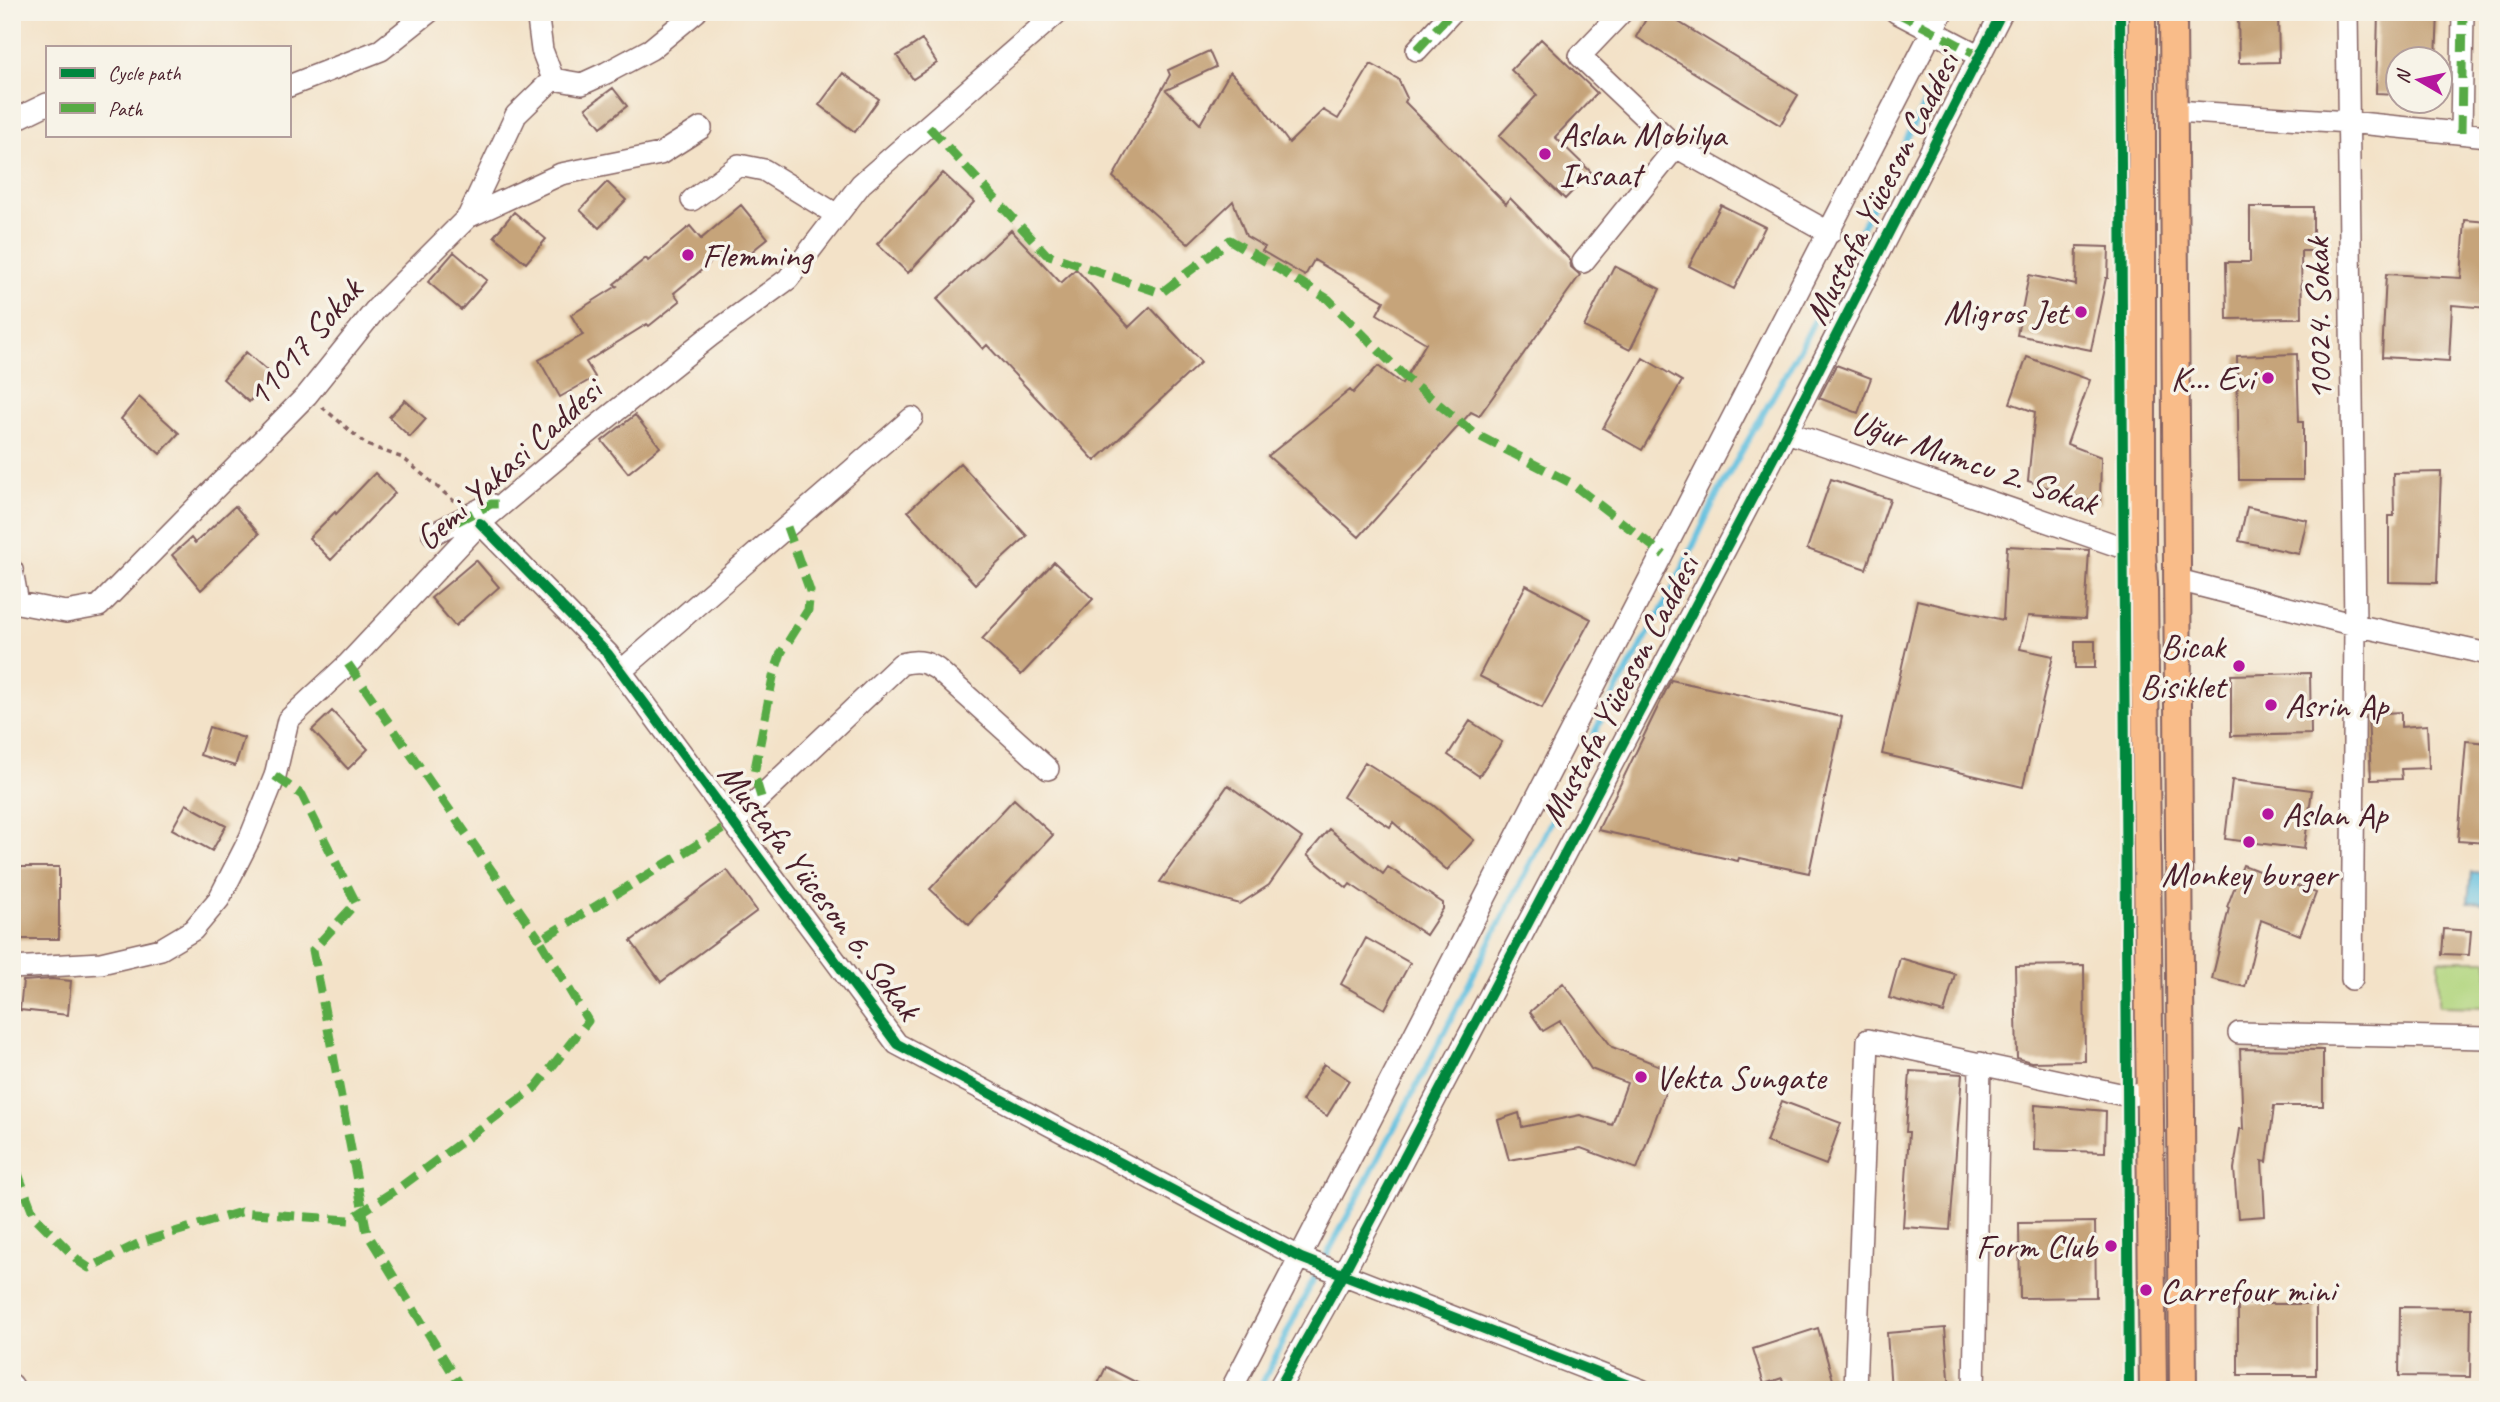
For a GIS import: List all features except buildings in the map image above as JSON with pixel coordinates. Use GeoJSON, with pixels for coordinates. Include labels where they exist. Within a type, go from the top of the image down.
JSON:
{"type":"FeatureCollection","features":[{"type":"Feature","properties":{"kind":"main road"},"geometry":{"type":"LineString","coordinates":[[2142,12],[2142,551],[2153,1390]]}},
{"type":"Feature","properties":{"kind":"main road"},"geometry":{"type":"LineString","coordinates":[[2174,12],[2183,1390]]}},
{"type":"Feature","properties":{"kind":"street"},"geometry":{"type":"LineString","coordinates":[[290,86],[382,50],[429,12]]}},
{"type":"Feature","properties":{"kind":"street"},"geometry":{"type":"LineString","coordinates":[[534,12],[538,19],[542,50],[553,79],[582,84],[651,49],[696,12]]}},
{"type":"Feature","properties":{"kind":"street","name":"Gemi Yakasi Caddesi"},"geometry":{"type":"LineString","coordinates":[[12,968],[101,963],[161,949],[193,930],[219,899],[250,838],[275,776],[288,720],[348,664],[475,519],[502,504],[710,336],[788,279],[861,184],[1058,12]]}},
{"type":"Feature","properties":{"kind":"street"},"geometry":{"type":"LineString","coordinates":[[1418,50],[1452,12]]}},
{"type":"Feature","properties":{"kind":"street"},"geometry":{"type":"LineString","coordinates":[[1622,12],[1580,57],[1676,147],[1830,233]]}},
{"type":"Feature","properties":{"kind":"street"},"geometry":{"type":"LineString","coordinates":[[1896,12],[1937,21],[1980,56]]}},
{"type":"Feature","properties":{"kind":"street","name":"Mustafa Yüceson Caddesi"},"geometry":{"type":"LineString","coordinates":[[1231,1390],[1321,1266],[1787,432],[2001,12]]}},
{"type":"Feature","properties":{"kind":"street","name":"10024. Sokak"},"geometry":{"type":"LineString","coordinates":[[2347,12],[2355,625],[2352,979]]}},
{"type":"Feature","properties":{"kind":"street"},"geometry":{"type":"LineString","coordinates":[[2461,133],[2463,12]]}},
{"type":"Feature","properties":{"kind":"street","name":"Mustafa Yüceson Caddesi"},"geometry":{"type":"LineString","coordinates":[[1278,1390],[1321,1266],[1937,21]]}},
{"type":"Feature","properties":{"kind":"street","name":"11017 Sokak"},"geometry":{"type":"LineString","coordinates":[[12,570],[18,603],[66,612],[99,606],[307,395],[376,309],[468,217],[516,115],[553,79]]}},
{"type":"Feature","properties":{"kind":"street"},"geometry":{"type":"LineString","coordinates":[[12,121],[46,104]]}},
{"type":"Feature","properties":{"kind":"street"},"geometry":{"type":"LineString","coordinates":[[2175,111],[2349,122],[2488,136]]}},
{"type":"Feature","properties":{"kind":"street"},"geometry":{"type":"LineString","coordinates":[[468,217],[561,174],[660,154],[701,128]]}},
{"type":"Feature","properties":{"kind":"street"},"geometry":{"type":"LineString","coordinates":[[1583,262],[1676,147]]}},
{"type":"Feature","properties":{"kind":"street"},"geometry":{"type":"LineString","coordinates":[[692,200],[739,164],[764,170],[837,215]]}},
{"type":"Feature","properties":{"kind":"street"},"geometry":{"type":"LineString","coordinates":[[621,671],[912,418]]}},
{"type":"Feature","properties":{"kind":"street","name":"Uğur Mumcu 2. Sokak"},"geometry":{"type":"LineString","coordinates":[[1787,432],[2111,544],[2142,551]]}},
{"type":"Feature","properties":{"kind":"street"},"geometry":{"type":"LineString","coordinates":[[433,534],[475,519]]}},
{"type":"Feature","properties":{"kind":"street","name":"Mustafa Yüceson 6. Sokak"},"geometry":{"type":"LineString","coordinates":[[475,519],[608,654],[897,1044],[1321,1266],[1641,1390]]}},
{"type":"Feature","properties":{"kind":"street"},"geometry":{"type":"LineString","coordinates":[[2178,580],[2355,625],[2488,654]]}},
{"type":"Feature","properties":{"kind":"street"},"geometry":{"type":"LineString","coordinates":[[733,823],[901,664],[908,662],[924,662],[937,669],[1048,769]]}},
{"type":"Feature","properties":{"kind":"street"},"geometry":{"type":"LineString","coordinates":[[2239,1033],[2488,1038]]}},
{"type":"Feature","properties":{"kind":"street"},"geometry":{"type":"LineString","coordinates":[[1855,1390],[1868,1040],[2129,1096],[2150,1090]]}},
{"type":"Feature","properties":{"kind":"street"},"geometry":{"type":"LineString","coordinates":[[1974,1390],[1980,1063]]}},
{"type":"Feature","properties":{"kind":"street"},"geometry":{"type":"LineString","coordinates":[[12,1385],[15,1390]]}},
{"type":"Feature","properties":{"kind":"path"},"geometry":{"type":"LineString","coordinates":[[307,395],[367,445],[403,458],[475,519]]}},
{"type":"Feature","properties":{"kind":"green space"},"geometry":{"type":"Polygon","coordinates":[[[2439,960],[2488,960],[2488,1007],[2439,1006],[2439,960]]]}},
{"type":"Feature","properties":{"kind":"water"},"geometry":{"type":"Polygon","coordinates":[[[2471,872],[2488,873],[2488,903],[2468,902],[2471,872]]]}},
{"type":"Feature","properties":{"kind":"waterway"},"geometry":{"type":"LineString","coordinates":[[1259,1390],[1304,1298],[1428,1064],[1607,707],[1671,593],[1717,495],[1801,347],[1941,71]]}},
{"type":"Feature","properties":{"kind":"marked path"},"geometry":{"type":"LineString","coordinates":[[1417,50],[1452,12]]}},
{"type":"Feature","properties":{"kind":"marked path"},"geometry":{"type":"LineString","coordinates":[[1896,12],[1980,56]]}},
{"type":"Feature","properties":{"kind":"marked path"},"geometry":{"type":"LineString","coordinates":[[2461,133],[2463,12]]}},
{"type":"Feature","properties":{"kind":"marked path"},"geometry":{"type":"LineString","coordinates":[[929,127],[1046,254],[1161,293],[1230,240],[1328,299],[1403,375],[1475,434],[1571,483],[1664,555]]}},
{"type":"Feature","properties":{"kind":"marked path"},"geometry":{"type":"LineString","coordinates":[[433,534],[491,504],[502,504]]}},
{"type":"Feature","properties":{"kind":"marked path"},"geometry":{"type":"LineString","coordinates":[[761,797],[754,774],[773,677],[781,653],[808,610],[810,591],[787,527]]}},
{"type":"Feature","properties":{"kind":"marked path"},"geometry":{"type":"LineString","coordinates":[[348,664],[540,940]]}},
{"type":"Feature","properties":{"kind":"marked path"},"geometry":{"type":"LineString","coordinates":[[275,776],[302,795],[356,903],[313,950],[367,1233],[463,1390]]}},
{"type":"Feature","properties":{"kind":"marked path"},"geometry":{"type":"LineString","coordinates":[[13,1143],[17,1171],[34,1216],[89,1268],[142,1242],[241,1212],[349,1220],[399,1188],[536,1087],[588,1021],[540,940],[733,823]]}},
{"type":"Feature","properties":{"kind":"cycle path"},"geometry":{"type":"LineString","coordinates":[[1278,1390],[1343,1274],[1777,451],[2002,12]]}},
{"type":"Feature","properties":{"kind":"cycle path"},"geometry":{"type":"LineString","coordinates":[[2120,12],[2129,1390]]}},
{"type":"Feature","properties":{"kind":"cycle path"},"geometry":{"type":"LineString","coordinates":[[480,523],[608,654],[897,1044],[1301,1258],[1641,1390]]}},
{"type":"Feature","properties":{"kind":"place","name":"Aslan Mobilya Insaat"},"geometry":{"type":"Point","coordinates":[1545,154]}},
{"type":"Feature","properties":{"kind":"place","name":"Flemming"},"geometry":{"type":"Point","coordinates":[688,255]}},
{"type":"Feature","properties":{"kind":"place","name":"Migros Jet"},"geometry":{"type":"Point","coordinates":[2081,312]}},
{"type":"Feature","properties":{"kind":"place","name":"K... Evi"},"geometry":{"type":"Point","coordinates":[2268,378]}},
{"type":"Feature","properties":{"kind":"place","name":"Bicak Bisiklet"},"geometry":{"type":"Point","coordinates":[2239,666]}},
{"type":"Feature","properties":{"kind":"place","name":"Asrin Ap"},"geometry":{"type":"Point","coordinates":[2271,705]}},
{"type":"Feature","properties":{"kind":"place","name":"Aslan Ap"},"geometry":{"type":"Point","coordinates":[2268,814]}},
{"type":"Feature","properties":{"kind":"place","name":"Monkey burger"},"geometry":{"type":"Point","coordinates":[2249,842]}},
{"type":"Feature","properties":{"kind":"place","name":"Vekta Sungate"},"geometry":{"type":"Point","coordinates":[1641,1077]}},
{"type":"Feature","properties":{"kind":"place","name":"Form Club"},"geometry":{"type":"Point","coordinates":[2111,1246]}},
{"type":"Feature","properties":{"kind":"place","name":"Carrefour mini"},"geometry":{"type":"Point","coordinates":[2146,1290]}}]}
